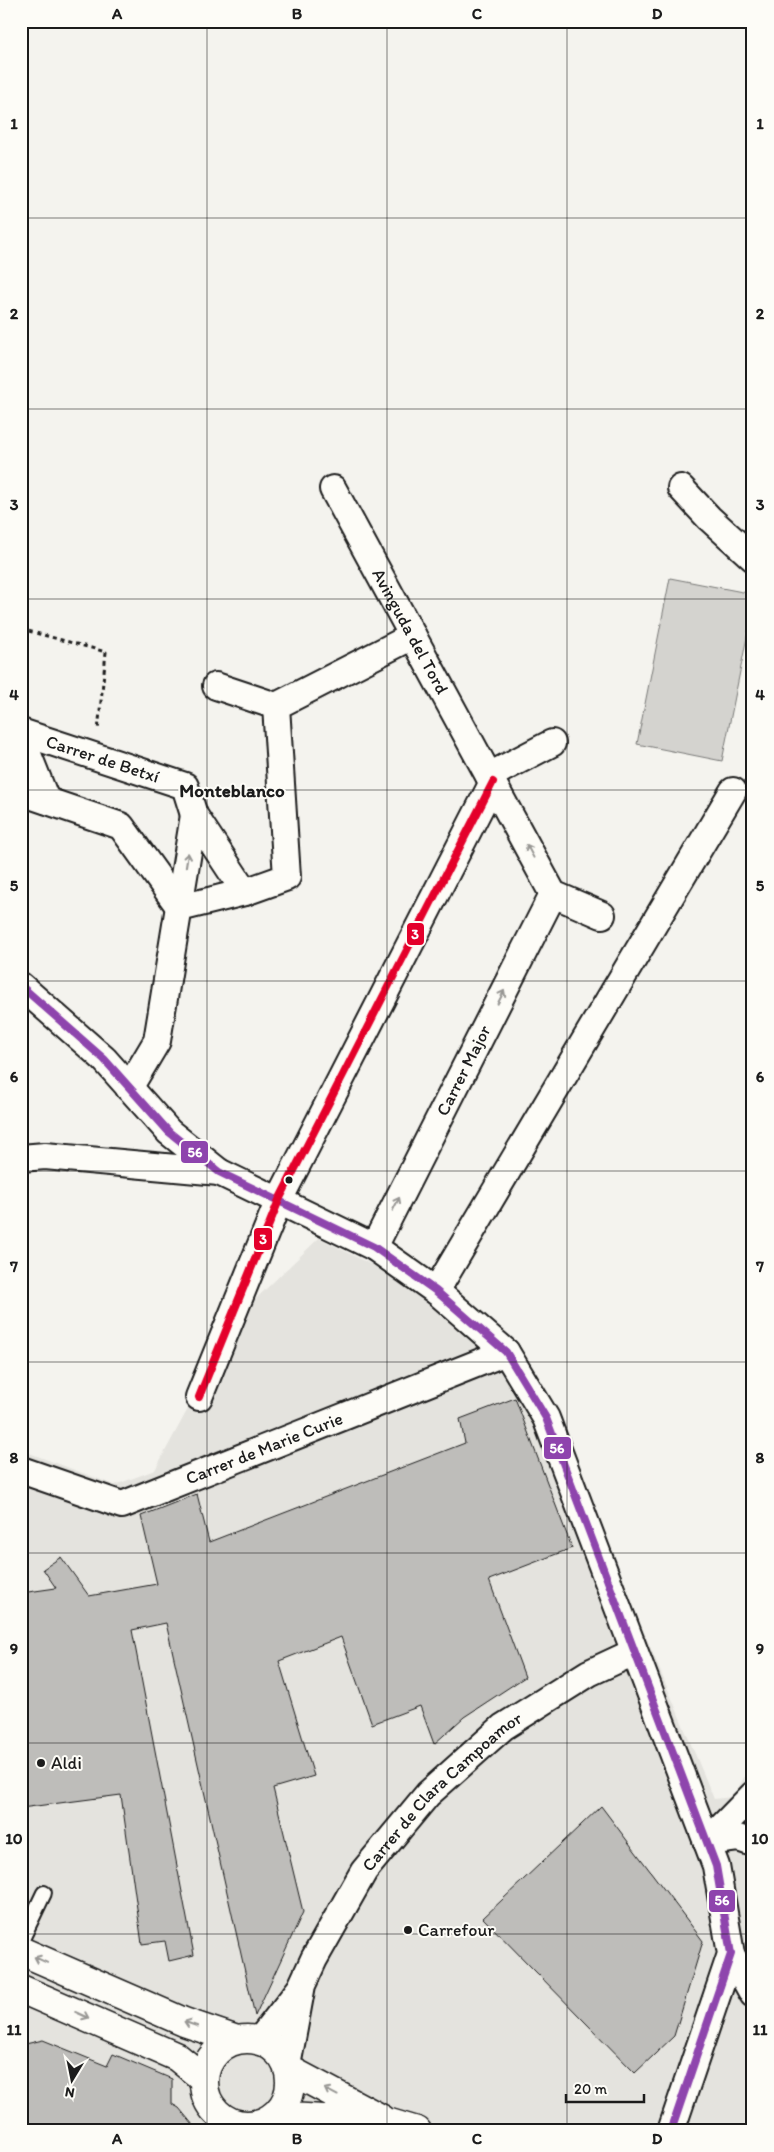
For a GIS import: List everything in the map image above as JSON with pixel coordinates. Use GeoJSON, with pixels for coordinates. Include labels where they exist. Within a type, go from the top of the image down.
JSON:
{"type":"FeatureCollection","features":[{"type":"Feature","properties":{"kind":"main road"},"geometry":{"type":"LineString","coordinates":[[21,1951],[184,2022],[270,2046],[280,2055],[287,2067],[290,2082],[288,2095],[282,2106],[267,2122]]}},
{"type":"Feature","properties":{"kind":"main road"},"geometry":{"type":"LineString","coordinates":[[21,1989],[177,2057],[204,2079]]}},
{"type":"Feature","properties":{"kind":"main road"},"geometry":{"type":"LineString","coordinates":[[248,2040],[224,2045],[214,2054],[207,2066],[204,2090],[218,2121],[226,2119],[238,2124],[267,2122],[390,2123]]}},
{"type":"Feature","properties":{"kind":"main road"},"geometry":{"type":"LineString","coordinates":[[287,2067],[390,2123],[417,2131]]}},
{"type":"Feature","properties":{"kind":"street"},"geometry":{"type":"LineString","coordinates":[[681,488],[709,518],[753,558]]}},
{"type":"Feature","properties":{"kind":"street","name":"Avinguda del Tord"},"geometry":{"type":"LineString","coordinates":[[333,489],[491,779]]}},
{"type":"Feature","properties":{"kind":"street"},"geometry":{"type":"LineString","coordinates":[[216,686],[276,706],[413,636]]}},
{"type":"Feature","properties":{"kind":"street"},"geometry":{"type":"LineString","coordinates":[[21,792],[121,826],[180,908],[244,892],[287,877],[276,706]]}},
{"type":"Feature","properties":{"kind":"street","name":"Carrer de Betxí"},"geometry":{"type":"LineString","coordinates":[[21,732],[185,786],[194,815],[244,892]]}},
{"type":"Feature","properties":{"kind":"street","name":"Carrer de Betxí"},"geometry":{"type":"LineString","coordinates":[[21,737],[46,800]]}},
{"type":"Feature","properties":{"kind":"street"},"geometry":{"type":"LineString","coordinates":[[199,1397],[278,1200],[491,779],[552,743]]}},
{"type":"Feature","properties":{"kind":"street"},"geometry":{"type":"LineString","coordinates":[[491,779],[554,894],[602,915]]}},
{"type":"Feature","properties":{"kind":"street"},"geometry":{"type":"LineString","coordinates":[[436,1291],[733,791]]}},
{"type":"Feature","properties":{"kind":"street","name":"Carrer de Betxí"},"geometry":{"type":"LineString","coordinates":[[129,1088],[157,1041],[194,815]]}},
{"type":"Feature","properties":{"kind":"street","name":"Carrer Major"},"geometry":{"type":"LineString","coordinates":[[374,1247],[554,894]]}},
{"type":"Feature","properties":{"kind":"street"},"geometry":{"type":"LineString","coordinates":[[21,986],[104,1059],[169,1132],[219,1172],[374,1247],[436,1291],[506,1352],[546,1418],[716,1866],[731,1954],[753,1994]]}},
{"type":"Feature","properties":{"kind":"street"},"geometry":{"type":"LineString","coordinates":[[21,1158],[45,1156],[219,1172]]}},
{"type":"Feature","properties":{"kind":"street","name":"Carrer de Marie Curie"},"geometry":{"type":"LineString","coordinates":[[21,1470],[122,1505],[506,1352]]}},
{"type":"Feature","properties":{"kind":"street","name":"Carrer de Clara Campoamor"},"geometry":{"type":"LineString","coordinates":[[287,2067],[302,1985],[314,1959],[364,1871],[428,1794],[504,1727],[589,1673],[634,1652]]}},
{"type":"Feature","properties":{"kind":"street"},"geometry":{"type":"LineString","coordinates":[[707,1842],[753,1795]]}},
{"type":"Feature","properties":{"kind":"street"},"geometry":{"type":"LineString","coordinates":[[707,1842],[738,1838],[753,1843]]}},
{"type":"Feature","properties":{"kind":"street"},"geometry":{"type":"LineString","coordinates":[[671,2131],[731,1954]]}},
{"type":"Feature","properties":{"kind":"street","name":"Carrer de Clara Campoamor"},"geometry":{"type":"LineString","coordinates":[[248,2040],[302,1985]]}},
{"type":"Feature","properties":{"kind":"lane"},"geometry":{"type":"LineString","coordinates":[[21,1941],[44,1893]]}},
{"type":"Feature","properties":{"kind":"path"},"geometry":{"type":"LineString","coordinates":[[21,629],[106,652],[96,757]]}},
{"type":"Feature","properties":{"kind":"shaded area"},"geometry":{"type":"Polygon","coordinates":[[[670,578],[753,594],[753,607],[722,761],[637,744],[670,578]]]}},
{"type":"Feature","properties":{"kind":"shaded area"},"geometry":{"type":"Polygon","coordinates":[[[319,1238],[508,1334],[538,1380],[714,1799],[733,1797],[753,1762],[753,2131],[21,2131],[21,1450],[115,1485],[155,1470],[238,1316],[319,1238]]]}},
{"type":"Feature","properties":{"kind":"building"},"geometry":{"type":"Polygon","coordinates":[[[515,1398],[572,1548],[489,1580],[525,1677],[464,1717],[434,1744],[420,1706],[372,1724],[341,1637],[279,1661],[314,1776],[273,1788],[303,1912],[255,2016],[166,1623],[132,1630],[194,1955],[169,1961],[165,1941],[142,1944],[121,1795],[21,1808],[21,1593],[56,1588],[43,1569],[61,1557],[89,1596],[157,1584],[141,1516],[197,1494],[209,1542],[465,1443],[460,1419],[515,1398]]]}},
{"type":"Feature","properties":{"kind":"building"},"geometry":{"type":"Polygon","coordinates":[[[601,1806],[703,1941],[674,2036],[635,2073],[483,1918],[601,1806]]]}},
{"type":"Feature","properties":{"kind":"building"},"geometry":{"type":"Polygon","coordinates":[[[43,2040],[107,2066],[113,2054],[172,2079],[172,2104],[179,2108],[198,2131],[21,2131],[21,2045],[43,2040]]]}},
{"type":"Feature","properties":{"kind":"transit line","name":"3"},"geometry":{"type":"LineString","coordinates":[[199,1397],[279,1200],[493,782]]}},
{"type":"Feature","properties":{"kind":"transit line","name":"56"},"geometry":{"type":"LineString","coordinates":[[21,986],[104,1059],[169,1132],[219,1172],[374,1247],[436,1291],[506,1352],[546,1418],[716,1866],[731,1954],[671,2131]]}},
{"type":"Feature","properties":{"kind":"place","name":"Aldi"},"geometry":{"type":"Point","coordinates":[41,1763]}},
{"type":"Feature","properties":{"kind":"place","name":"Carrefour"},"geometry":{"type":"Point","coordinates":[408,1930]}},
{"type":"Feature","properties":{"kind":"district","name":"Monteblanco"},"geometry":{"type":"Point","coordinates":[232,790]}}]}
